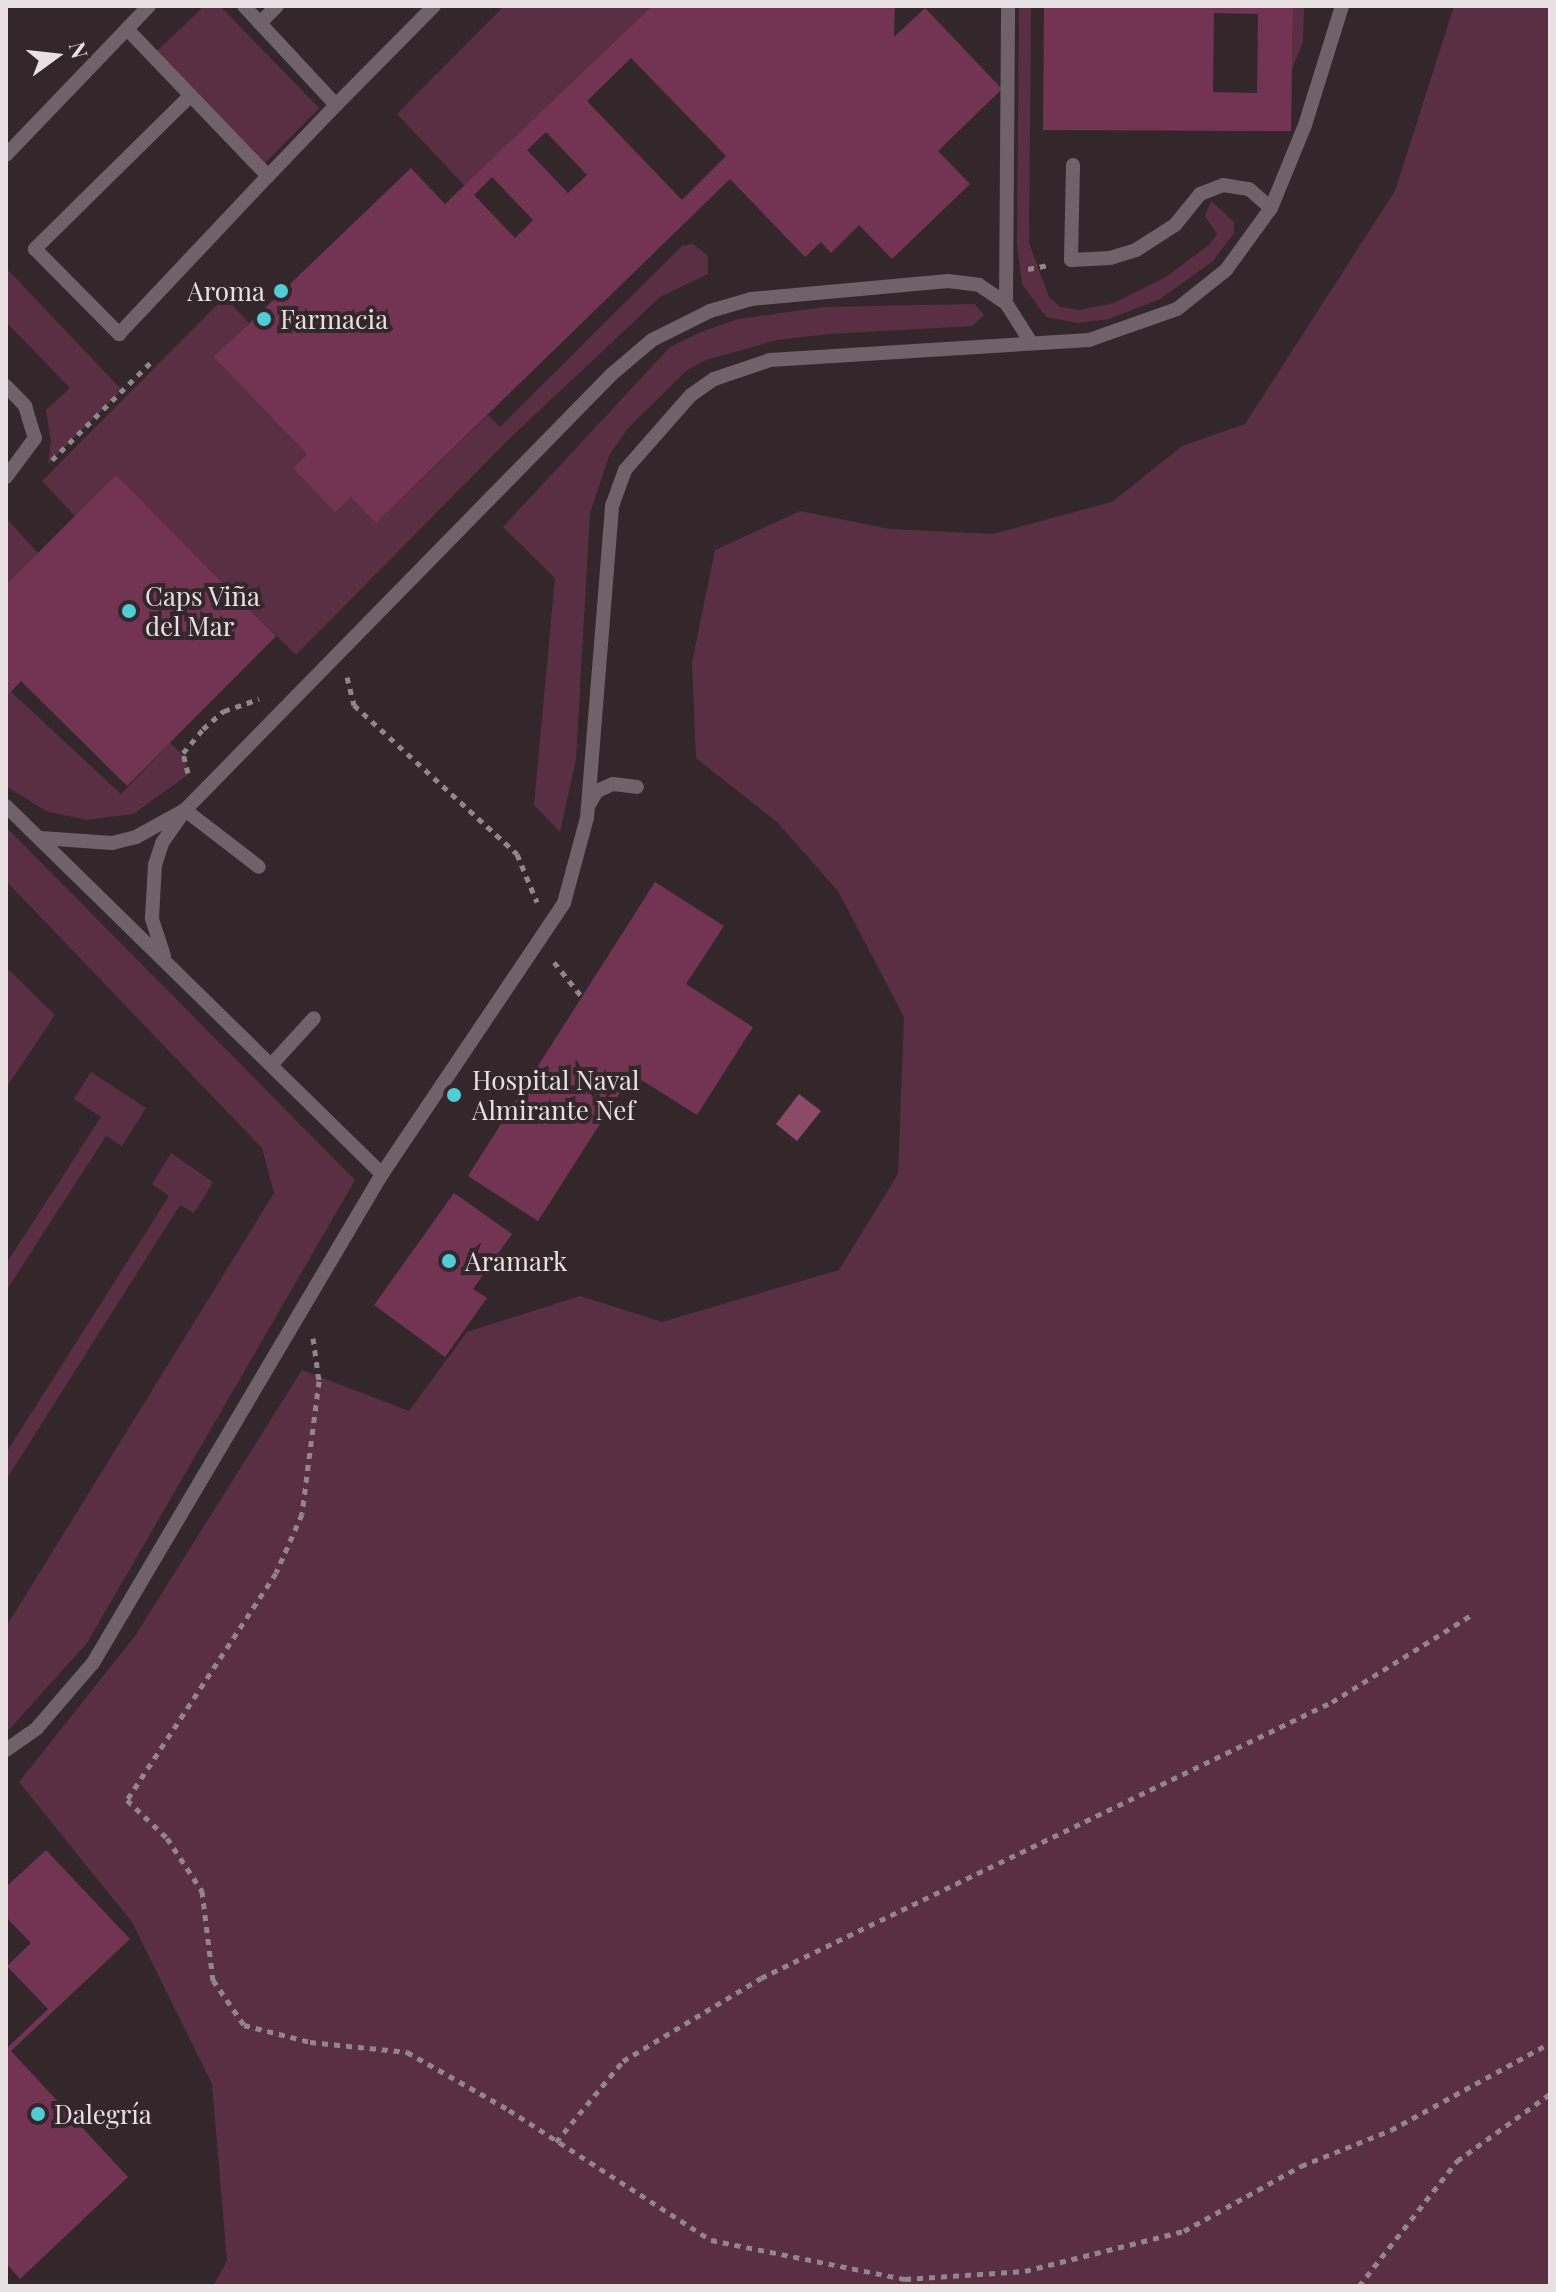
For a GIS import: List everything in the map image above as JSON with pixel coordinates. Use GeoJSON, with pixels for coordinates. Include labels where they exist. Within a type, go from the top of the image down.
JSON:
{"type":"FeatureCollection","features":[{"type":"Feature","properties":{"kind":"lane"},"geometry":{"type":"LineString","coordinates":[[6,155],[149,6]]}},
{"type":"Feature","properties":{"kind":"lane"},"geometry":{"type":"LineString","coordinates":[[244,6],[336,105]]}},
{"type":"Feature","properties":{"kind":"lane"},"geometry":{"type":"LineString","coordinates":[[260,23],[277,6]]}},
{"type":"Feature","properties":{"kind":"lane"},"geometry":{"type":"LineString","coordinates":[[190,96],[35,249],[119,334],[434,6]]}},
{"type":"Feature","properties":{"kind":"lane"},"geometry":{"type":"LineString","coordinates":[[1006,303],[1008,6]]}},
{"type":"Feature","properties":{"kind":"lane"},"geometry":{"type":"LineString","coordinates":[[6,1750],[37,1728],[93,1663],[382,1174],[564,903],[588,806],[612,506],[625,470],[653,434],[714,379],[770,360],[1105,336],[1177,309],[1226,270],[1271,208],[1305,125],[1342,6]]}},
{"type":"Feature","properties":{"kind":"lane"},"geometry":{"type":"LineString","coordinates":[[127,29],[268,176]]}},
{"type":"Feature","properties":{"kind":"lane"},"geometry":{"type":"LineString","coordinates":[[1073,165],[1071,260],[1110,258],[1136,250],[1175,225],[1200,194],[1223,185],[1249,189],[1271,208]]}},
{"type":"Feature","properties":{"kind":"lane"},"geometry":{"type":"LineString","coordinates":[[167,964],[152,918],[152,891],[162,843],[185,810],[612,374],[652,340],[710,311],[799,293],[948,281],[979,285],[1006,303],[1030,341]]}},
{"type":"Feature","properties":{"kind":"lane"},"geometry":{"type":"LineString","coordinates":[[6,386],[25,406],[35,438],[6,477]]}},
{"type":"Feature","properties":{"kind":"lane"},"geometry":{"type":"LineString","coordinates":[[588,806],[597,791],[613,784],[637,787]]}},
{"type":"Feature","properties":{"kind":"lane"},"geometry":{"type":"LineString","coordinates":[[6,806],[382,1174]]}},
{"type":"Feature","properties":{"kind":"lane"},"geometry":{"type":"LineString","coordinates":[[41,838],[112,843],[136,837],[185,810]]}},
{"type":"Feature","properties":{"kind":"lane"},"geometry":{"type":"LineString","coordinates":[[185,810],[259,867]]}},
{"type":"Feature","properties":{"kind":"lane"},"geometry":{"type":"LineString","coordinates":[[272,1064],[314,1018]]}},
{"type":"Feature","properties":{"kind":"path"},"geometry":{"type":"LineString","coordinates":[[48,464],[154,359]]}},
{"type":"Feature","properties":{"kind":"path"},"geometry":{"type":"LineString","coordinates":[[356,663],[346,673],[354,705],[517,854],[530,876],[556,969],[582,997]]}},
{"type":"Feature","properties":{"kind":"path"},"geometry":{"type":"LineString","coordinates":[[180,783],[189,774],[183,753],[203,729],[224,711],[266,694]]}},
{"type":"Feature","properties":{"kind":"path"},"geometry":{"type":"LineString","coordinates":[[309,1298],[319,1381],[302,1514],[276,1573],[127,1800],[167,1838],[202,1891],[213,1980],[244,2025],[310,2042],[407,2052],[711,2240],[905,2279],[1025,2271],[1184,2231],[1301,2166],[1391,2130],[1550,2043]]}},
{"type":"Feature","properties":{"kind":"path"},"geometry":{"type":"LineString","coordinates":[[556,2142],[623,2061],[761,1978],[1332,1702],[1473,1614]]}},
{"type":"Feature","properties":{"kind":"path"},"geometry":{"type":"LineString","coordinates":[[1359,2286],[1457,2161],[1550,2094]]}},
{"type":"Feature","properties":{"kind":"shaded area"},"geometry":{"type":"Polygon","coordinates":[[[204,6],[220,6],[319,108],[265,163],[157,51],[204,6]]]}},
{"type":"Feature","properties":{"kind":"shaded area"},"geometry":{"type":"Polygon","coordinates":[[[504,6],[652,6],[465,186],[397,114],[504,6]]]}},
{"type":"Feature","properties":{"kind":"shaded area"},"geometry":{"type":"Polygon","coordinates":[[[1019,6],[1031,6],[1029,243],[1049,297],[1060,307],[1080,310],[1114,303],[1166,277],[1210,244],[1217,234],[1205,216],[1211,201],[1234,222],[1234,233],[1213,261],[1160,299],[1109,319],[1078,323],[1046,317],[1022,284],[1017,244],[1019,6]]]}},
{"type":"Feature","properties":{"kind":"shaded area"},"geometry":{"type":"Polygon","coordinates":[[[1293,6],[1304,6],[1303,42],[1292,69],[1293,6]]]}},
{"type":"Feature","properties":{"kind":"shaded area"},"geometry":{"type":"Polygon","coordinates":[[[1454,6],[1550,6],[1550,2286],[213,2286],[227,2261],[212,2084],[132,1922],[19,1782],[135,1636],[302,1370],[409,1411],[467,1332],[580,1296],[662,1322],[839,1270],[898,1174],[904,1017],[838,891],[777,822],[696,758],[692,663],[715,550],[800,511],[890,529],[993,534],[1112,502],[1182,446],[1245,424],[1395,191],[1454,6]]]}},
{"type":"Feature","properties":{"kind":"shaded area"},"geometry":{"type":"Polygon","coordinates":[[[693,244],[708,256],[708,274],[660,297],[510,438],[296,655],[116,475],[75,516],[42,481],[225,297],[249,323],[215,357],[307,454],[293,468],[335,511],[351,497],[377,522],[488,415],[500,427],[682,246],[693,244]]]}},
{"type":"Feature","properties":{"kind":"shaded area"},"geometry":{"type":"Polygon","coordinates":[[[6,268],[122,390],[48,464],[51,441],[46,410],[70,388],[6,322],[6,268]]]}},
{"type":"Feature","properties":{"kind":"shaded area"},"geometry":{"type":"Polygon","coordinates":[[[975,304],[984,315],[972,326],[777,340],[706,360],[687,370],[628,428],[609,456],[590,513],[576,759],[560,832],[534,805],[555,578],[503,527],[670,347],[701,332],[738,319],[824,307],[975,304]]]}},
{"type":"Feature","properties":{"kind":"shaded area"},"geometry":{"type":"Polygon","coordinates":[[[6,518],[38,553],[6,585],[6,518]]]}},
{"type":"Feature","properties":{"kind":"shaded area"},"geometry":{"type":"Polygon","coordinates":[[[11,692],[121,794],[170,743],[184,756],[189,774],[133,814],[86,820],[46,811],[6,786],[6,697],[11,692]]]}},
{"type":"Feature","properties":{"kind":"shaded area"},"geometry":{"type":"Polygon","coordinates":[[[6,827],[355,1180],[87,1643],[6,1733],[6,1627],[274,1193],[262,1148],[6,881],[6,827]]]}},
{"type":"Feature","properties":{"kind":"shaded area"},"geometry":{"type":"Polygon","coordinates":[[[6,967],[55,1015],[6,1088],[6,967]]]}},
{"type":"Feature","properties":{"kind":"shaded area"},"geometry":{"type":"Polygon","coordinates":[[[91,1072],[146,1108],[122,1146],[106,1136],[6,1291],[6,1264],[101,1117],[74,1099],[91,1072]]]}},
{"type":"Feature","properties":{"kind":"shaded area"},"geometry":{"type":"Polygon","coordinates":[[[799,1094],[821,1111],[797,1141],[776,1124],[799,1094]]]}},
{"type":"Feature","properties":{"kind":"shaded area"},"geometry":{"type":"Polygon","coordinates":[[[171,1153],[213,1182],[194,1213],[180,1205],[6,1480],[6,1453],[169,1196],[152,1184],[171,1153]]]}},
{"type":"Feature","properties":{"kind":"building"},"geometry":{"type":"Polygon","coordinates":[[[652,6],[895,6],[894,37],[925,8],[1002,89],[938,151],[970,184],[892,259],[859,225],[831,253],[821,242],[805,257],[730,179],[376,523],[351,497],[335,512],[293,468],[307,454],[214,357],[411,168],[445,204],[652,6]],[[631,58],[587,101],[682,200],[726,156],[631,58]],[[546,132],[527,150],[568,193],[587,175],[546,132]],[[492,177],[474,195],[515,238],[533,220],[492,177]]]}},
{"type":"Feature","properties":{"kind":"building"},"geometry":{"type":"Polygon","coordinates":[[[1044,6],[1293,6],[1291,131],[1043,130],[1044,6]],[[1214,13],[1213,92],[1257,93],[1258,14],[1214,13]]]}},
{"type":"Feature","properties":{"kind":"building","name":"Caps Viña del Mar"},"geometry":{"type":"Polygon","coordinates":[[[116,475],[276,636],[127,786],[21,681],[6,697],[6,585],[116,475]]]}},
{"type":"Feature","properties":{"kind":"building"},"geometry":{"type":"Polygon","coordinates":[[[655,882],[724,926],[686,984],[753,1027],[697,1115],[632,1074],[538,1221],[468,1176],[655,882]]]}},
{"type":"Feature","properties":{"kind":"building","name":"Aramark"},"geometry":{"type":"Polygon","coordinates":[[[454,1193],[512,1234],[473,1289],[487,1298],[445,1357],[374,1305],[454,1193]]]}},
{"type":"Feature","properties":{"kind":"building","name":"Dalegría"},"geometry":{"type":"Polygon","coordinates":[[[46,1850],[130,1939],[11,2051],[128,2177],[20,2279],[6,2263],[6,2049],[48,2009],[7,1966],[31,1943],[6,1917],[6,1887],[46,1850]]]}},
{"type":"Feature","properties":{"kind":"place","name":"Aroma"},"geometry":{"type":"Point","coordinates":[281,291]}},
{"type":"Feature","properties":{"kind":"place","name":"Farmacia"},"geometry":{"type":"Point","coordinates":[264,319]}},
{"type":"Feature","properties":{"kind":"place","name":"Caps Viña del Mar"},"geometry":{"type":"Point","coordinates":[129,611]}},
{"type":"Feature","properties":{"kind":"place","name":"Hospital Naval Almirante Nef"},"geometry":{"type":"Point","coordinates":[454,1095]}},
{"type":"Feature","properties":{"kind":"place","name":"Aramark"},"geometry":{"type":"Point","coordinates":[449,1261]}},
{"type":"Feature","properties":{"kind":"place","name":"Dalegría"},"geometry":{"type":"Point","coordinates":[38,2114]}}]}
